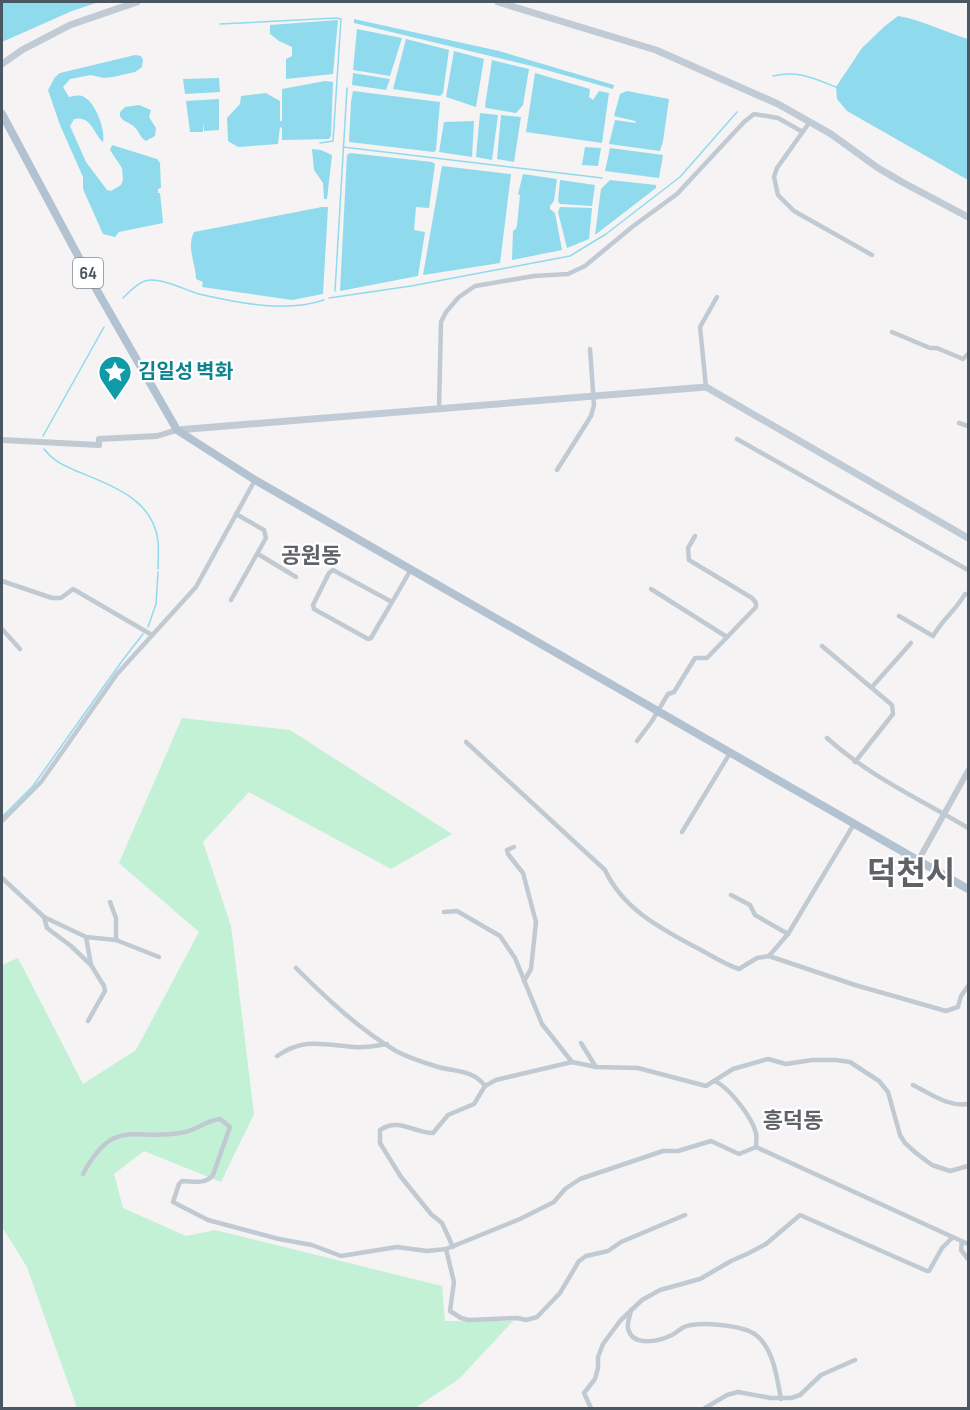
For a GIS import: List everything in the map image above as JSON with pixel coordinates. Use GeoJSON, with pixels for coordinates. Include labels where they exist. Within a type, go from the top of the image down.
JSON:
{"type":"FeatureCollection","features":[{"type":"Feature","properties":{"kind":"main road"},"geometry":{"type":"LineString","coordinates":[[2,64],[22,50],[70,25],[137,2]]}},
{"type":"Feature","properties":{"kind":"main road"},"geometry":{"type":"LineString","coordinates":[[498,2],[656,50],[778,104],[831,134],[902,182],[969,216]]}},
{"type":"Feature","properties":{"kind":"main road","name":"64"},"geometry":{"type":"LineString","coordinates":[[2,114],[91,280],[177,430]]}},
{"type":"Feature","properties":{"kind":"main road"},"geometry":{"type":"LineString","coordinates":[[177,430],[705,387],[969,538]]}},
{"type":"Feature","properties":{"kind":"main road"},"geometry":{"type":"LineString","coordinates":[[177,430],[255,480],[969,889]]}},
{"type":"Feature","properties":{"kind":"street"},"geometry":{"type":"LineString","coordinates":[[439,409],[441,322],[459,297],[475,286],[534,276],[568,274],[585,266],[632,226],[677,194],[754,114],[778,118],[801,131]]}},
{"type":"Feature","properties":{"kind":"street"},"geometry":{"type":"LineString","coordinates":[[808,123],[777,168],[774,177],[778,195],[794,211],[872,255]]}},
{"type":"Feature","properties":{"kind":"street"},"geometry":{"type":"LineString","coordinates":[[705,387],[700,327],[717,297]]}},
{"type":"Feature","properties":{"kind":"street"},"geometry":{"type":"LineString","coordinates":[[892,332],[963,359],[969,354]]}},
{"type":"Feature","properties":{"kind":"street"},"geometry":{"type":"LineString","coordinates":[[557,470],[591,416],[594,405],[590,349]]}},
{"type":"Feature","properties":{"kind":"street"},"geometry":{"type":"LineString","coordinates":[[959,423],[969,426]]}},
{"type":"Feature","properties":{"kind":"street"},"geometry":{"type":"LineString","coordinates":[[2,440],[99,445],[99,439],[158,436],[177,430]]}},
{"type":"Feature","properties":{"kind":"street"},"geometry":{"type":"LineString","coordinates":[[738,439],[969,570]]}},
{"type":"Feature","properties":{"kind":"street"},"geometry":{"type":"LineString","coordinates":[[2,821],[41,782],[117,674],[196,587],[255,480]]}},
{"type":"Feature","properties":{"kind":"street"},"geometry":{"type":"LineString","coordinates":[[231,600],[266,538],[264,530],[236,514]]}},
{"type":"Feature","properties":{"kind":"street"},"geometry":{"type":"LineString","coordinates":[[637,741],[668,694],[674,692],[694,658],[707,658],[756,607],[752,598],[689,560],[688,548],[695,536]]}},
{"type":"Feature","properties":{"kind":"street"},"geometry":{"type":"LineString","coordinates":[[258,554],[296,577]]}},
{"type":"Feature","properties":{"kind":"street"},"geometry":{"type":"LineString","coordinates":[[392,603],[333,570],[313,605],[314,609],[368,639],[371,638],[392,603],[411,569]]}},
{"type":"Feature","properties":{"kind":"street"},"geometry":{"type":"LineString","coordinates":[[2,581],[51,598],[61,598],[73,589],[152,635]]}},
{"type":"Feature","properties":{"kind":"street"},"geometry":{"type":"LineString","coordinates":[[651,589],[727,637]]}},
{"type":"Feature","properties":{"kind":"street"},"geometry":{"type":"LineString","coordinates":[[898,616],[933,636],[965,594],[969,594]]}},
{"type":"Feature","properties":{"kind":"street"},"geometry":{"type":"LineString","coordinates":[[2,629],[20,649]]}},
{"type":"Feature","properties":{"kind":"street"},"geometry":{"type":"LineString","coordinates":[[872,687],[911,643]]}},
{"type":"Feature","properties":{"kind":"street"},"geometry":{"type":"LineString","coordinates":[[822,646],[892,705],[893,714],[855,762]]}},
{"type":"Feature","properties":{"kind":"street"},"geometry":{"type":"LineString","coordinates":[[827,738],[876,777],[969,828]]}},
{"type":"Feature","properties":{"kind":"street"},"geometry":{"type":"LineString","coordinates":[[466,742],[604,870],[620,896],[659,928],[739,969],[757,958],[769,956],[865,988],[946,1011],[958,1007],[961,996],[969,986]]}},
{"type":"Feature","properties":{"kind":"street"},"geometry":{"type":"LineString","coordinates":[[682,832],[730,753]]}},
{"type":"Feature","properties":{"kind":"street"},"geometry":{"type":"LineString","coordinates":[[918,861],[969,771]]}},
{"type":"Feature","properties":{"kind":"street"},"geometry":{"type":"LineString","coordinates":[[769,956],[788,934],[854,824]]}},
{"type":"Feature","properties":{"kind":"street"},"geometry":{"type":"LineString","coordinates":[[514,848],[507,850],[508,854],[523,873],[536,922],[531,969],[524,981]]}},
{"type":"Feature","properties":{"kind":"street"},"geometry":{"type":"LineString","coordinates":[[2,878],[44,917],[86,937],[116,940],[159,957]]}},
{"type":"Feature","properties":{"kind":"street"},"geometry":{"type":"LineString","coordinates":[[731,895],[750,905],[755,915],[788,934]]}},
{"type":"Feature","properties":{"kind":"street"},"geometry":{"type":"LineString","coordinates":[[110,902],[116,918],[116,940]]}},
{"type":"Feature","properties":{"kind":"street"},"geometry":{"type":"LineString","coordinates":[[444,912],[457,911],[500,936],[515,958],[542,1024],[572,1062]]}},
{"type":"Feature","properties":{"kind":"street"},"geometry":{"type":"LineString","coordinates":[[44,917],[47,928],[91,965],[104,986],[105,991],[88,1021]]}},
{"type":"Feature","properties":{"kind":"street"},"geometry":{"type":"LineString","coordinates":[[86,937],[91,965]]}},
{"type":"Feature","properties":{"kind":"street"},"geometry":{"type":"LineString","coordinates":[[296,968],[335,1006],[397,1051],[437,1067],[469,1073],[481,1080],[485,1086]]}},
{"type":"Feature","properties":{"kind":"street"},"geometry":{"type":"LineString","coordinates":[[277,1056],[292,1046],[310,1043],[370,1047],[387,1044]]}},
{"type":"Feature","properties":{"kind":"street"},"geometry":{"type":"LineString","coordinates":[[581,1043],[596,1067]]}},
{"type":"Feature","properties":{"kind":"street"},"geometry":{"type":"LineString","coordinates":[[453,1247],[442,1223],[431,1214],[401,1178],[380,1143],[380,1130],[395,1124],[433,1133],[448,1115],[474,1104],[485,1086],[496,1080],[572,1062],[596,1067],[638,1068],[706,1086],[733,1069],[768,1059],[786,1064],[812,1060],[850,1062],[879,1081],[888,1092],[900,1135],[916,1154],[932,1165],[950,1171],[969,1166]]}},
{"type":"Feature","properties":{"kind":"street"},"geometry":{"type":"LineString","coordinates":[[714,1081],[726,1087],[752,1125],[757,1134],[756,1147]]}},
{"type":"Feature","properties":{"kind":"street"},"geometry":{"type":"LineString","coordinates":[[913,1085],[957,1106],[969,1104]]}},
{"type":"Feature","properties":{"kind":"street"},"geometry":{"type":"LineString","coordinates":[[83,1174],[93,1156],[112,1138],[127,1134],[186,1132],[214,1119],[220,1119],[230,1127],[213,1175],[209,1180],[203,1182],[182,1181],[173,1202],[208,1220],[279,1239],[312,1245],[341,1256],[397,1247],[427,1251],[447,1249],[520,1219],[554,1202],[580,1179],[663,1152],[678,1151],[711,1141],[739,1154],[756,1147],[969,1244]]}},
{"type":"Feature","properties":{"kind":"street"},"geometry":{"type":"LineString","coordinates":[[447,1249],[454,1282],[450,1311],[455,1316],[469,1320],[517,1318],[526,1320],[537,1317],[560,1293],[579,1261],[586,1256],[608,1251],[621,1242],[685,1215]]}},
{"type":"Feature","properties":{"kind":"street"},"geometry":{"type":"LineString","coordinates":[[591,1408],[584,1393],[595,1379],[598,1357],[603,1344],[631,1310],[650,1294],[700,1279],[766,1244],[800,1215],[927,1271],[947,1241],[953,1237]]}},
{"type":"Feature","properties":{"kind":"street"},"geometry":{"type":"LineString","coordinates":[[962,1241],[961,1250],[969,1259]]}},
{"type":"Feature","properties":{"kind":"street"},"geometry":{"type":"LineString","coordinates":[[631,1310],[628,1328],[637,1340],[660,1339],[684,1327],[696,1325],[722,1326],[750,1331],[757,1336],[769,1354],[781,1399]]}},
{"type":"Feature","properties":{"kind":"street"},"geometry":{"type":"LineString","coordinates":[[705,1408],[727,1395],[738,1392],[781,1399],[791,1398],[800,1395],[822,1375],[855,1360]]}},
{"type":"Feature","properties":{"kind":"green space"},"geometry":{"type":"Polygon","coordinates":[[[182,718],[290,730],[452,834],[391,869],[249,792],[203,842],[231,926],[254,1114],[221,1182],[144,1151],[114,1174],[123,1208],[186,1236],[215,1230],[442,1286],[445,1321],[513,1321],[459,1379],[418,1408],[77,1408],[27,1267],[2,1227],[2,965],[18,958],[83,1084],[136,1050],[199,932],[119,863],[182,718]]]}},
{"type":"Feature","properties":{"kind":"water"},"geometry":{"type":"Polygon","coordinates":[[[2,2],[99,2],[72,11],[2,42],[2,2]]]}},
{"type":"Feature","properties":{"kind":"water"},"geometry":{"type":"Polygon","coordinates":[[[898,16],[916,20],[968,39],[968,180],[847,111],[837,99],[836,87],[862,48],[898,16]]]}},
{"type":"Feature","properties":{"kind":"water"},"geometry":{"type":"Polygon","coordinates":[[[354,19],[499,51],[614,85],[613,89],[532,66],[354,23],[354,19]]]}},
{"type":"Feature","properties":{"kind":"water"},"geometry":{"type":"Polygon","coordinates":[[[338,20],[333,74],[286,79],[286,59],[292,56],[292,47],[270,34],[270,25],[338,20]]]}},
{"type":"Feature","properties":{"kind":"water"},"geometry":{"type":"Polygon","coordinates":[[[357,29],[402,38],[390,76],[353,70],[357,29]]]}},
{"type":"Feature","properties":{"kind":"water"},"geometry":{"type":"Polygon","coordinates":[[[406,39],[449,50],[443,93],[440,96],[393,89],[406,39]]]}},
{"type":"Feature","properties":{"kind":"water"},"geometry":{"type":"Polygon","coordinates":[[[454,51],[484,59],[476,107],[446,97],[454,51]]]}},
{"type":"Feature","properties":{"kind":"water"},"geometry":{"type":"Polygon","coordinates":[[[135,55],[141,56],[143,60],[142,67],[135,72],[104,78],[91,75],[70,79],[63,87],[69,97],[80,96],[88,100],[99,117],[103,142],[88,122],[80,118],[74,119],[70,126],[86,162],[107,190],[111,191],[121,185],[123,180],[122,168],[110,150],[112,145],[157,159],[160,163],[161,188],[158,189],[158,193],[160,193],[163,223],[119,232],[115,237],[103,234],[83,189],[83,177],[60,125],[48,90],[60,73],[135,55]]]}},
{"type":"Feature","properties":{"kind":"water"},"geometry":{"type":"Polygon","coordinates":[[[492,60],[529,69],[523,105],[516,113],[485,106],[492,60]]]}},
{"type":"Feature","properties":{"kind":"water"},"geometry":{"type":"Polygon","coordinates":[[[353,73],[390,79],[386,90],[352,85],[353,73]]]}},
{"type":"Feature","properties":{"kind":"water"},"geometry":{"type":"Polygon","coordinates":[[[535,73],[590,89],[589,97],[593,100],[599,91],[609,93],[602,143],[526,132],[535,73]]]}},
{"type":"Feature","properties":{"kind":"water"},"geometry":{"type":"Polygon","coordinates":[[[219,78],[220,92],[185,94],[183,79],[219,78]]]}},
{"type":"Feature","properties":{"kind":"water"},"geometry":{"type":"Polygon","coordinates":[[[325,81],[333,82],[329,139],[282,140],[282,128],[280,127],[278,144],[238,147],[228,141],[227,118],[240,104],[241,96],[266,93],[280,101],[280,121],[282,121],[282,89],[325,81]]]}},
{"type":"Feature","properties":{"kind":"water"},"geometry":{"type":"Polygon","coordinates":[[[353,91],[440,102],[436,150],[434,152],[349,142],[353,91]]]}},
{"type":"Feature","properties":{"kind":"water"},"geometry":{"type":"Polygon","coordinates":[[[627,91],[669,99],[660,151],[609,144],[615,120],[636,123],[614,116],[620,94],[627,91]]]}},
{"type":"Feature","properties":{"kind":"water"},"geometry":{"type":"Polygon","coordinates":[[[219,99],[219,130],[204,131],[203,122],[203,132],[190,132],[186,101],[219,99]]]}},
{"type":"Feature","properties":{"kind":"water"},"geometry":{"type":"Polygon","coordinates":[[[139,105],[151,110],[149,117],[156,128],[155,136],[146,141],[120,116],[120,112],[125,107],[139,105]]]}},
{"type":"Feature","properties":{"kind":"water"},"geometry":{"type":"Polygon","coordinates":[[[480,113],[498,115],[492,160],[476,157],[480,113]]]}},
{"type":"Feature","properties":{"kind":"water"},"geometry":{"type":"Polygon","coordinates":[[[501,115],[521,117],[514,162],[497,159],[501,115]]]}},
{"type":"Feature","properties":{"kind":"water"},"geometry":{"type":"Polygon","coordinates":[[[474,121],[472,157],[439,152],[444,122],[474,121]]]}},
{"type":"Feature","properties":{"kind":"water"},"geometry":{"type":"Polygon","coordinates":[[[585,147],[601,148],[598,166],[582,165],[585,147]]]}},
{"type":"Feature","properties":{"kind":"water"},"geometry":{"type":"Polygon","coordinates":[[[610,148],[663,155],[659,178],[605,171],[610,148]]]}},
{"type":"Feature","properties":{"kind":"water"},"geometry":{"type":"Polygon","coordinates":[[[312,149],[332,155],[327,199],[324,199],[323,183],[314,170],[312,149]]]}},
{"type":"Feature","properties":{"kind":"water"},"geometry":{"type":"Polygon","coordinates":[[[350,153],[435,164],[429,208],[416,207],[414,230],[425,232],[418,276],[340,291],[347,155],[350,153]]]}},
{"type":"Feature","properties":{"kind":"water"},"geometry":{"type":"Polygon","coordinates":[[[442,166],[511,174],[500,263],[423,275],[442,166]]]}},
{"type":"Feature","properties":{"kind":"water"},"geometry":{"type":"Polygon","coordinates":[[[523,174],[557,179],[554,201],[550,209],[555,213],[562,250],[512,260],[513,231],[517,225],[520,195],[518,194],[523,174]]]}},
{"type":"Feature","properties":{"kind":"water"},"geometry":{"type":"Polygon","coordinates":[[[560,180],[595,185],[592,206],[560,204],[558,201],[560,180]]]}},
{"type":"Feature","properties":{"kind":"water"},"geometry":{"type":"Polygon","coordinates":[[[610,180],[656,185],[656,188],[595,235],[601,189],[610,180]]]}},
{"type":"Feature","properties":{"kind":"water"},"geometry":{"type":"Polygon","coordinates":[[[328,207],[323,294],[292,300],[202,287],[203,282],[196,279],[191,250],[194,232],[328,207]]]}},
{"type":"Feature","properties":{"kind":"water"},"geometry":{"type":"Polygon","coordinates":[[[560,207],[592,208],[589,239],[567,248],[558,212],[560,207]]]}},
{"type":"Feature","properties":{"kind":"waterway"},"geometry":{"type":"LineString","coordinates":[[220,24],[341,19],[333,141],[320,143]]}},
{"type":"Feature","properties":{"kind":"waterway"},"geometry":{"type":"LineString","coordinates":[[773,76],[798,74],[836,87]]}},
{"type":"Feature","properties":{"kind":"waterway"},"geometry":{"type":"LineString","coordinates":[[335,291],[347,88]]}},
{"type":"Feature","properties":{"kind":"waterway"},"geometry":{"type":"LineString","coordinates":[[329,298],[411,286],[570,256],[606,234],[680,177],[737,112]]}},
{"type":"Feature","properties":{"kind":"waterway"},"geometry":{"type":"LineString","coordinates":[[343,147],[602,178]]}},
{"type":"Feature","properties":{"kind":"waterway"},"geometry":{"type":"LineString","coordinates":[[123,298],[139,284],[157,280],[199,294],[262,305],[294,306],[324,300]]}},
{"type":"Feature","properties":{"kind":"waterway"},"geometry":{"type":"LineString","coordinates":[[43,436],[104,327]]}},
{"type":"Feature","properties":{"kind":"waterway"},"geometry":{"type":"LineString","coordinates":[[44,449],[61,464],[114,487],[138,503],[154,526],[158,541],[158,569]]}},
{"type":"Feature","properties":{"kind":"waterway"},"geometry":{"type":"LineString","coordinates":[[148,627],[156,604],[158,572]]}},
{"type":"Feature","properties":{"kind":"waterway"},"geometry":{"type":"LineString","coordinates":[[2,817],[33,786],[143,634]]}},
{"type":"Feature","properties":{"kind":"place","name":"김일성 벽화"},"geometry":{"type":"Point","coordinates":[115,401]}},
{"type":"Feature","properties":{"kind":"district","name":"공원동"},"geometry":{"type":"Point","coordinates":[311,556]}},
{"type":"Feature","properties":{"kind":"district","name":"덕천시"},"geometry":{"type":"Point","coordinates":[911,874]}},
{"type":"Feature","properties":{"kind":"district","name":"흥덕동"},"geometry":{"type":"Point","coordinates":[793,1121]}}]}
